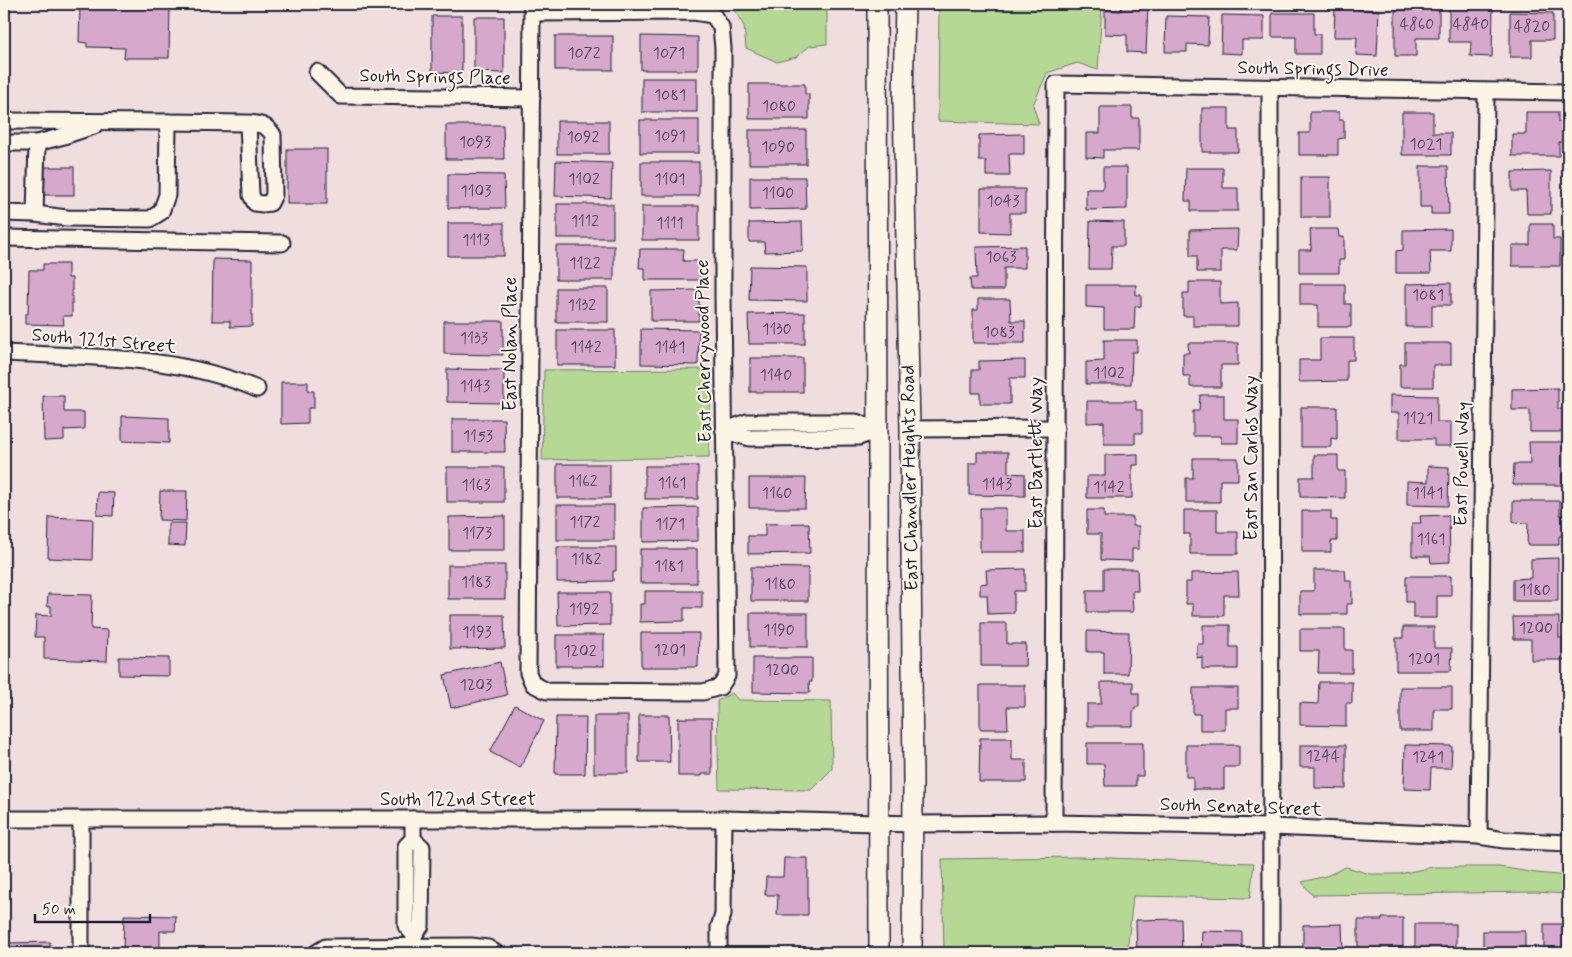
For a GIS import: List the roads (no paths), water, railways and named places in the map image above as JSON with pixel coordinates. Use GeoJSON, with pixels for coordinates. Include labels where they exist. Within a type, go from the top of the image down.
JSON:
{"type":"FeatureCollection","features":[{"type":"Feature","properties":{"kind":"main road","name":"East Chandler Heights Road"},"geometry":{"type":"LineString","coordinates":[[876,4],[879,953]]}},
{"type":"Feature","properties":{"kind":"main road","name":"East Chandler Heights Road"},"geometry":{"type":"LineString","coordinates":[[905,4],[903,100],[910,429],[912,953]]}},
{"type":"Feature","properties":{"kind":"main road"},"geometry":{"type":"LineString","coordinates":[[878,430],[910,429]]}},
{"type":"Feature","properties":{"kind":"street","name":"East Cherrywood Place"},"geometry":{"type":"LineString","coordinates":[[532,9],[694,12],[713,15],[721,27],[723,48],[727,676],[720,687]]}},
{"type":"Feature","properties":{"kind":"street","name":"East Nolan Place"},"geometry":{"type":"LineString","coordinates":[[532,9],[528,673],[533,684],[547,691],[703,692],[720,687]]}},
{"type":"Feature","properties":{"kind":"street","name":"South Springs Place"},"geometry":{"type":"LineString","coordinates":[[317,72],[341,96],[532,98]]}},
{"type":"Feature","properties":{"kind":"street","name":"South Springs Drive"},"geometry":{"type":"LineString","coordinates":[[1056,84],[1568,92]]}},
{"type":"Feature","properties":{"kind":"street","name":"East Bartlett Way"},"geometry":{"type":"LineString","coordinates":[[1054,823],[1056,84]]}},
{"type":"Feature","properties":{"kind":"street","name":"East San Carlos Way"},"geometry":{"type":"LineString","coordinates":[[1270,88],[1271,953]]}},
{"type":"Feature","properties":{"kind":"street","name":"East Powell Way"},"geometry":{"type":"LineString","coordinates":[[1478,836],[1486,92]]}},
{"type":"Feature","properties":{"kind":"street"},"geometry":{"type":"LineString","coordinates":[[4,121],[168,122],[248,123],[259,124],[268,127],[273,135],[274,195],[270,203],[255,203],[251,195],[248,123]]}},
{"type":"Feature","properties":{"kind":"street"},"geometry":{"type":"LineString","coordinates":[[4,143],[37,143],[105,122]]}},
{"type":"Feature","properties":{"kind":"street"},"geometry":{"type":"LineString","coordinates":[[4,213],[67,218],[150,219],[161,212],[167,195],[168,122]]}},
{"type":"Feature","properties":{"kind":"street"},"geometry":{"type":"LineString","coordinates":[[35,214],[37,143]]}},
{"type":"Feature","properties":{"kind":"street"},"geometry":{"type":"LineString","coordinates":[[4,238],[282,243]]}},
{"type":"Feature","properties":{"kind":"street","name":"South 121st Street"},"geometry":{"type":"LineString","coordinates":[[4,353],[159,362],[230,377],[257,389]]}},
{"type":"Feature","properties":{"kind":"street"},"geometry":{"type":"LineString","coordinates":[[910,429],[1056,428]]}},
{"type":"Feature","properties":{"kind":"street"},"geometry":{"type":"LineString","coordinates":[[724,431],[750,438],[800,430],[859,437],[878,430]]}},
{"type":"Feature","properties":{"kind":"street","name":"South 122nd Street"},"geometry":{"type":"LineString","coordinates":[[4,819],[724,819],[913,824]]}},
{"type":"Feature","properties":{"kind":"street"},"geometry":{"type":"LineString","coordinates":[[413,819],[413,839],[406,846],[406,926],[414,941]]}},
{"type":"Feature","properties":{"kind":"street"},"geometry":{"type":"LineString","coordinates":[[719,953],[719,927],[723,915],[724,819]]}},
{"type":"Feature","properties":{"kind":"street"},"geometry":{"type":"LineString","coordinates":[[81,820],[81,953]]}},
{"type":"Feature","properties":{"kind":"street","name":"South Senate Street"},"geometry":{"type":"LineString","coordinates":[[913,824],[1054,823],[1272,827],[1478,836],[1504,840],[1568,843]]}},
{"type":"Feature","properties":{"kind":"street"},"geometry":{"type":"LineString","coordinates":[[413,839],[422,847],[421,926],[414,941]]}},
{"type":"Feature","properties":{"kind":"street"},"geometry":{"type":"LineString","coordinates":[[406,890],[422,890]]}},
{"type":"Feature","properties":{"kind":"street"},"geometry":{"type":"LineString","coordinates":[[316,953],[326,947],[414,941],[488,948],[496,953]]}}]}
